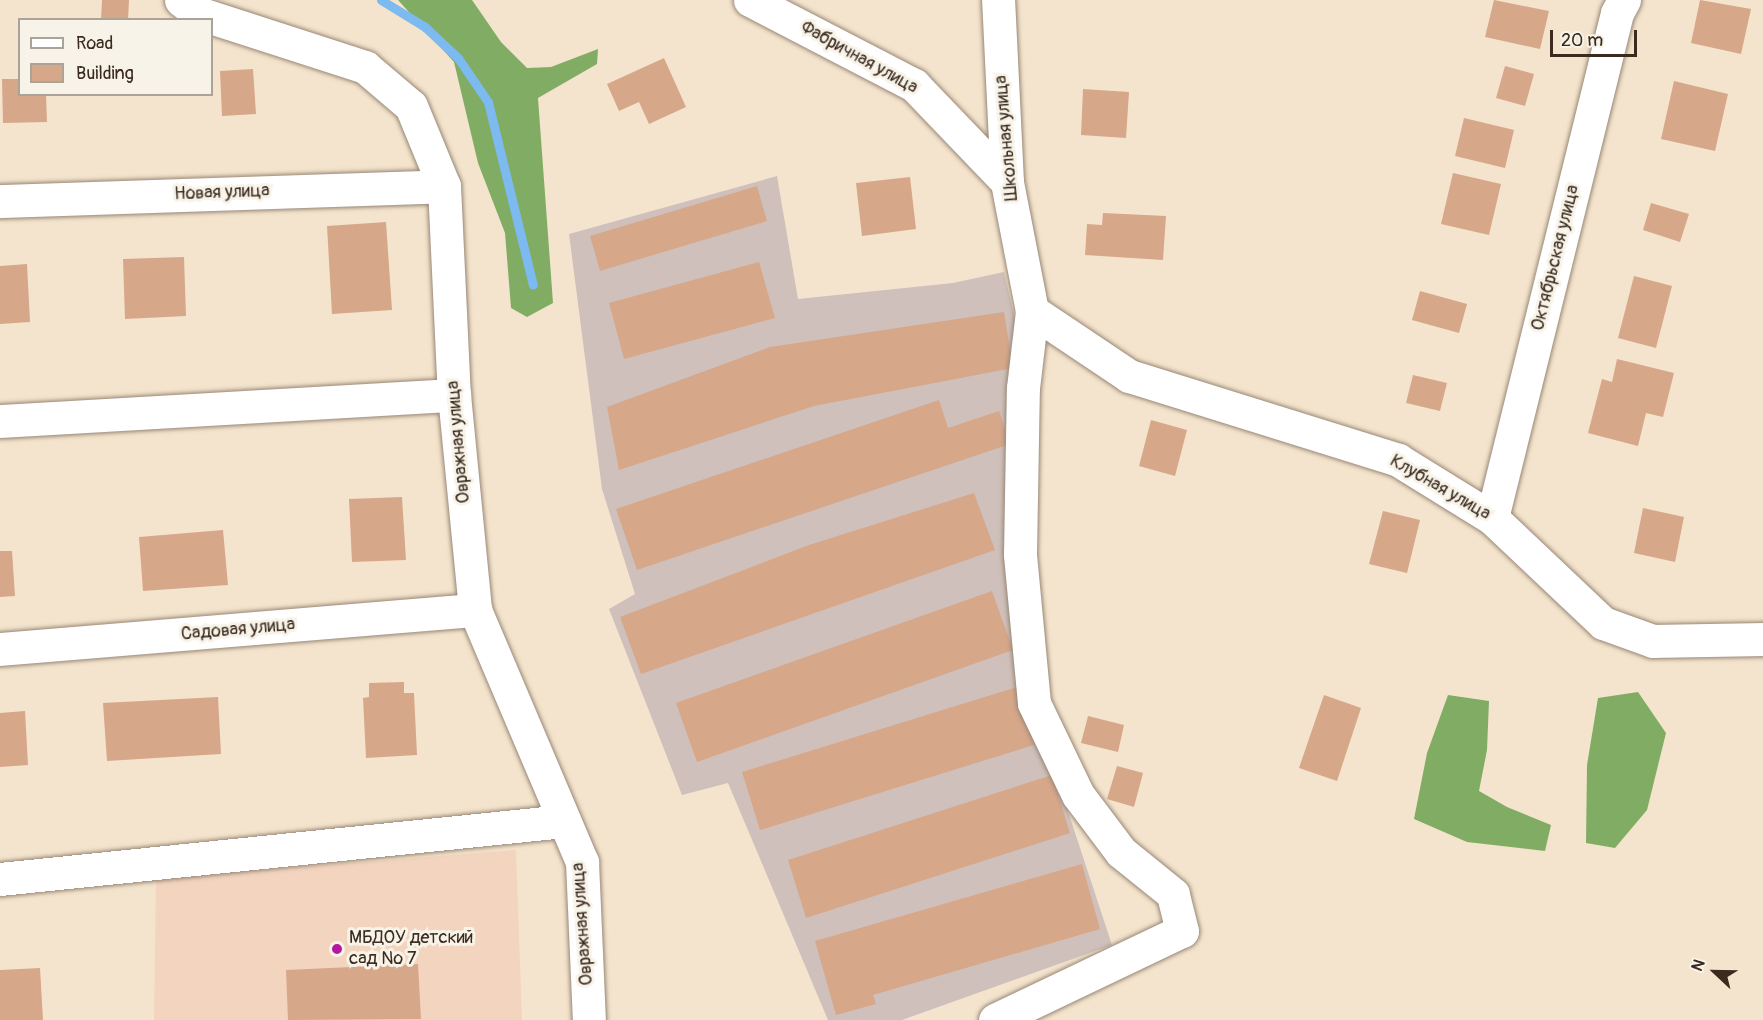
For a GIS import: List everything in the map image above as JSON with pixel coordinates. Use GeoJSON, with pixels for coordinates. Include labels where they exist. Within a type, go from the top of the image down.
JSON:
{"type":"FeatureCollection","features":[{"type":"Feature","properties":{"kind":"street","name":"Овражная улица"},"geometry":{"type":"LineString","coordinates":[[181,0],[198,13],[365,67],[411,106],[444,186],[454,395],[475,610],[582,862],[589,1020]]}},
{"type":"Feature","properties":{"kind":"street","name":"Фабричная улица"},"geometry":{"type":"LineString","coordinates":[[750,0],[914,85],[1007,182]]}},
{"type":"Feature","properties":{"kind":"street","name":"Школьная улица"},"geometry":{"type":"LineString","coordinates":[[995,1020],[1182,931],[1173,894],[1121,852],[1078,795],[1034,703],[1020,554],[1023,388],[1032,310],[1007,182],[998,0]]}},
{"type":"Feature","properties":{"kind":"street","name":"Октябрьская улица"},"geometry":{"type":"LineString","coordinates":[[1492,518],[1617,13],[1624,0]]}},
{"type":"Feature","properties":{"kind":"street","name":"Новая улица"},"geometry":{"type":"LineString","coordinates":[[0,201],[444,186]]}},
{"type":"Feature","properties":{"kind":"street","name":"Клубная улица"},"geometry":{"type":"LineString","coordinates":[[1032,310],[1129,376],[1398,460],[1492,518],[1603,624],[1653,641],[1763,639]]}},
{"type":"Feature","properties":{"kind":"street"},"geometry":{"type":"LineString","coordinates":[[0,421],[454,395]]}},
{"type":"Feature","properties":{"kind":"street","name":"Садовая улица"},"geometry":{"type":"LineString","coordinates":[[0,649],[475,610]]}},
{"type":"Feature","properties":{"kind":"street"},"geometry":{"type":"LineString","coordinates":[[0,879],[564,821]]}},
{"type":"Feature","properties":{"kind":"shaded area"},"geometry":{"type":"Polygon","coordinates":[[[777,176],[798,299],[953,283],[1004,272],[1022,349],[1032,702],[1112,945],[902,1020],[828,1020],[728,783],[682,795],[609,609],[635,594],[602,489],[569,234],[777,176]]]}},
{"type":"Feature","properties":{"kind":"shaded area","name":"МБДОУ детский сад № 7"},"geometry":{"type":"Polygon","coordinates":[[[516,850],[522,1020],[154,1020],[156,878],[516,850]]]}},
{"type":"Feature","properties":{"kind":"green space"},"geometry":{"type":"Polygon","coordinates":[[[398,0],[472,0],[501,42],[527,68],[551,67],[598,49],[597,64],[538,98],[553,303],[527,317],[511,308],[505,233],[478,163],[454,62],[398,0]]]}},
{"type":"Feature","properties":{"kind":"green space"},"geometry":{"type":"Polygon","coordinates":[[[1638,692],[1666,733],[1647,810],[1615,848],[1586,843],[1587,765],[1598,698],[1638,692]]]}},
{"type":"Feature","properties":{"kind":"green space"},"geometry":{"type":"Polygon","coordinates":[[[1448,695],[1489,701],[1487,750],[1479,791],[1507,807],[1551,825],[1545,851],[1467,842],[1414,819],[1427,753],[1448,695]]]}},
{"type":"Feature","properties":{"kind":"building"},"geometry":{"type":"Polygon","coordinates":[[[102,0],[129,0],[128,18],[101,18],[102,0]]]}},
{"type":"Feature","properties":{"kind":"building"},"geometry":{"type":"Polygon","coordinates":[[[1494,0],[1549,11],[1540,49],[1485,37],[1494,0]]]}},
{"type":"Feature","properties":{"kind":"building"},"geometry":{"type":"Polygon","coordinates":[[[1700,0],[1751,9],[1741,54],[1691,43],[1700,0]]]}},
{"type":"Feature","properties":{"kind":"building"},"geometry":{"type":"Polygon","coordinates":[[[664,58],[686,107],[649,124],[639,102],[619,111],[607,84],[664,58]]]}},
{"type":"Feature","properties":{"kind":"building"},"geometry":{"type":"Polygon","coordinates":[[[1505,66],[1534,74],[1525,106],[1496,98],[1505,66]]]}},
{"type":"Feature","properties":{"kind":"building"},"geometry":{"type":"Polygon","coordinates":[[[253,69],[256,114],[222,116],[220,71],[253,69]]]}},
{"type":"Feature","properties":{"kind":"building"},"geometry":{"type":"Polygon","coordinates":[[[2,79],[18,79],[18,96],[46,96],[47,122],[3,123],[2,79]]]}},
{"type":"Feature","properties":{"kind":"building"},"geometry":{"type":"Polygon","coordinates":[[[1674,81],[1728,94],[1715,151],[1661,139],[1674,81]]]}},
{"type":"Feature","properties":{"kind":"building"},"geometry":{"type":"Polygon","coordinates":[[[1083,89],[1129,92],[1126,138],[1081,135],[1083,89]]]}},
{"type":"Feature","properties":{"kind":"building"},"geometry":{"type":"Polygon","coordinates":[[[1464,118],[1514,130],[1505,168],[1455,156],[1464,118]]]}},
{"type":"Feature","properties":{"kind":"building"},"geometry":{"type":"Polygon","coordinates":[[[1453,173],[1501,184],[1489,235],[1441,224],[1453,173]]]}},
{"type":"Feature","properties":{"kind":"building"},"geometry":{"type":"Polygon","coordinates":[[[910,177],[916,229],[862,236],[856,183],[910,177]]]}},
{"type":"Feature","properties":{"kind":"building"},"geometry":{"type":"Polygon","coordinates":[[[757,186],[767,221],[600,271],[590,236],[757,186]]]}},
{"type":"Feature","properties":{"kind":"building"},"geometry":{"type":"Polygon","coordinates":[[[1651,203],[1689,214],[1680,242],[1643,230],[1651,203]]]}},
{"type":"Feature","properties":{"kind":"building"},"geometry":{"type":"Polygon","coordinates":[[[1103,213],[1166,216],[1163,260],[1085,255],[1087,224],[1102,225],[1103,213]]]}},
{"type":"Feature","properties":{"kind":"building"},"geometry":{"type":"Polygon","coordinates":[[[386,222],[392,310],[332,314],[327,226],[386,222]]]}},
{"type":"Feature","properties":{"kind":"building"},"geometry":{"type":"Polygon","coordinates":[[[184,257],[186,316],[125,319],[123,259],[184,257]]]}},
{"type":"Feature","properties":{"kind":"building"},"geometry":{"type":"Polygon","coordinates":[[[759,262],[775,318],[624,359],[609,303],[759,262]]]}},
{"type":"Feature","properties":{"kind":"building"},"geometry":{"type":"Polygon","coordinates":[[[27,264],[30,322],[0,324],[0,266],[27,264]]]}},
{"type":"Feature","properties":{"kind":"building"},"geometry":{"type":"Polygon","coordinates":[[[1634,276],[1672,286],[1656,348],[1618,338],[1634,276]]]}},
{"type":"Feature","properties":{"kind":"building"},"geometry":{"type":"Polygon","coordinates":[[[1420,291],[1467,304],[1459,333],[1412,320],[1420,291]]]}},
{"type":"Feature","properties":{"kind":"building"},"geometry":{"type":"Polygon","coordinates":[[[1004,312],[1013,368],[814,406],[619,470],[607,407],[770,347],[1004,312]]]}},
{"type":"Feature","properties":{"kind":"building"},"geometry":{"type":"Polygon","coordinates":[[[1617,359],[1674,373],[1663,417],[1646,413],[1638,446],[1588,433],[1602,379],[1612,382],[1617,359]]]}},
{"type":"Feature","properties":{"kind":"building"},"geometry":{"type":"Polygon","coordinates":[[[1413,375],[1447,383],[1440,411],[1406,403],[1413,375]]]}},
{"type":"Feature","properties":{"kind":"building"},"geometry":{"type":"Polygon","coordinates":[[[939,400],[948,428],[999,411],[1010,444],[637,570],[616,509],[939,400]]]}},
{"type":"Feature","properties":{"kind":"building"},"geometry":{"type":"Polygon","coordinates":[[[1151,420],[1187,430],[1175,476],[1139,466],[1151,420]]]}},
{"type":"Feature","properties":{"kind":"building"},"geometry":{"type":"Polygon","coordinates":[[[974,493],[995,550],[641,674],[620,617],[809,545],[974,493]]]}},
{"type":"Feature","properties":{"kind":"building"},"geometry":{"type":"Polygon","coordinates":[[[402,497],[406,560],[352,562],[349,499],[402,497]]]}},
{"type":"Feature","properties":{"kind":"building"},"geometry":{"type":"Polygon","coordinates":[[[1643,508],[1684,517],[1675,562],[1634,553],[1643,508]]]}},
{"type":"Feature","properties":{"kind":"building"},"geometry":{"type":"Polygon","coordinates":[[[1383,511],[1420,520],[1407,573],[1369,564],[1383,511]]]}},
{"type":"Feature","properties":{"kind":"building"},"geometry":{"type":"Polygon","coordinates":[[[223,530],[228,585],[143,591],[139,537],[223,530]]]}},
{"type":"Feature","properties":{"kind":"building"},"geometry":{"type":"Polygon","coordinates":[[[0,551],[12,551],[15,596],[0,597],[0,551]]]}},
{"type":"Feature","properties":{"kind":"building"},"geometry":{"type":"Polygon","coordinates":[[[992,591],[1013,650],[697,762],[676,703],[992,591]]]}},
{"type":"Feature","properties":{"kind":"building"},"geometry":{"type":"Polygon","coordinates":[[[404,682],[404,693],[414,693],[417,755],[366,758],[363,698],[369,697],[369,683],[404,682]]]}},
{"type":"Feature","properties":{"kind":"building"},"geometry":{"type":"Polygon","coordinates":[[[1017,687],[1034,745],[760,830],[742,772],[1017,687]]]}},
{"type":"Feature","properties":{"kind":"building"},"geometry":{"type":"Polygon","coordinates":[[[1324,695],[1361,708],[1337,781],[1299,768],[1324,695]]]}},
{"type":"Feature","properties":{"kind":"building"},"geometry":{"type":"Polygon","coordinates":[[[218,697],[221,754],[107,761],[103,703],[218,697]]]}},
{"type":"Feature","properties":{"kind":"building"},"geometry":{"type":"Polygon","coordinates":[[[25,711],[28,765],[0,767],[0,713],[25,711]]]}},
{"type":"Feature","properties":{"kind":"building"},"geometry":{"type":"Polygon","coordinates":[[[1088,716],[1124,725],[1118,752],[1081,743],[1088,716]]]}},
{"type":"Feature","properties":{"kind":"building"},"geometry":{"type":"Polygon","coordinates":[[[1117,766],[1143,773],[1134,807],[1107,799],[1117,766]]]}},
{"type":"Feature","properties":{"kind":"building"},"geometry":{"type":"Polygon","coordinates":[[[1052,775],[1070,833],[806,918],[788,860],[1052,775]]]}},
{"type":"Feature","properties":{"kind":"building"},"geometry":{"type":"Polygon","coordinates":[[[1082,864],[1100,929],[873,995],[876,1004],[836,1015],[815,941],[1082,864]]]}},
{"type":"Feature","properties":{"kind":"building"},"geometry":{"type":"Polygon","coordinates":[[[418,964],[421,1019],[288,1020],[286,970],[418,964]]]}},
{"type":"Feature","properties":{"kind":"building"},"geometry":{"type":"Polygon","coordinates":[[[40,968],[43,1020],[0,1020],[0,970],[40,968]]]}},
{"type":"Feature","properties":{"kind":"waterway"},"geometry":{"type":"LineString","coordinates":[[381,0],[425,27],[458,58],[488,102],[533,285]]}},
{"type":"Feature","properties":{"kind":"place","name":"МБДОУ детский сад № 7"},"geometry":{"type":"Point","coordinates":[337,949]}}]}
